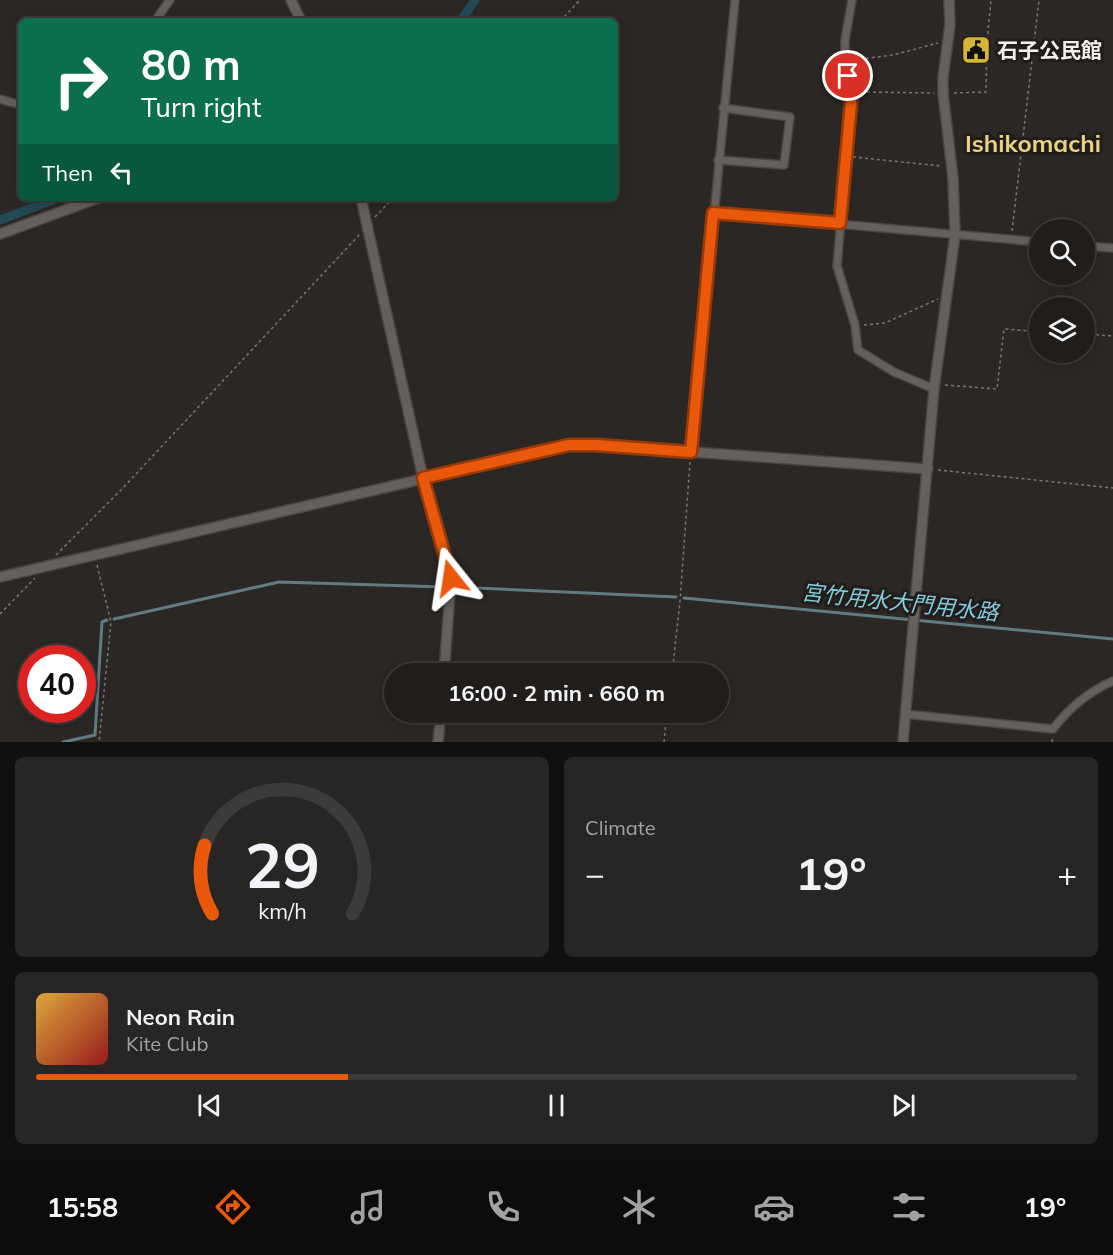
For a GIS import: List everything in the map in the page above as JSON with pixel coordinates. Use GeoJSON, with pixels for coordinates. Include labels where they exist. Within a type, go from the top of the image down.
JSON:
{"type":"FeatureCollection","features":[{"type":"Feature","properties":{"kind":"street"},"geometry":{"type":"LineString","coordinates":[[157,18],[170,0]]}},
{"type":"Feature","properties":{"kind":"street"},"geometry":{"type":"LineString","coordinates":[[291,0],[300,18]]}},
{"type":"Feature","properties":{"kind":"street"},"geometry":{"type":"LineString","coordinates":[[691,452],[735,0]]}},
{"type":"Feature","properties":{"kind":"street"},"geometry":{"type":"LineString","coordinates":[[852,0],[845,40],[845,61],[852,92],[837,266],[855,325],[858,350],[894,372],[935,386]]}},
{"type":"Feature","properties":{"kind":"street"},"geometry":{"type":"LineString","coordinates":[[903,742],[935,386],[955,236],[952,167],[943,93],[949,0]]}},
{"type":"Feature","properties":{"kind":"street"},"geometry":{"type":"LineString","coordinates":[[0,99],[18,104]]}},
{"type":"Feature","properties":{"kind":"street"},"geometry":{"type":"LineString","coordinates":[[718,160],[784,165],[790,117],[723,108]]}},
{"type":"Feature","properties":{"kind":"street"},"geometry":{"type":"LineString","coordinates":[[0,234],[90,201]]}},
{"type":"Feature","properties":{"kind":"street"},"geometry":{"type":"LineString","coordinates":[[363,201],[423,478],[451,578],[445,663]]}},
{"type":"Feature","properties":{"kind":"street"},"geometry":{"type":"LineString","coordinates":[[713,213],[1029,241]]}},
{"type":"Feature","properties":{"kind":"street"},"geometry":{"type":"LineString","coordinates":[[1095,247],[1113,248]]}},
{"type":"Feature","properties":{"kind":"street"},"geometry":{"type":"LineString","coordinates":[[0,577],[569,445],[596,445],[927,469]]}},
{"type":"Feature","properties":{"kind":"street"},"geometry":{"type":"LineString","coordinates":[[905,714],[1053,729],[1066,712],[1096,688],[1113,681]]}},
{"type":"Feature","properties":{"kind":"street"},"geometry":{"type":"LineString","coordinates":[[438,742],[440,723]]}},
{"type":"Feature","properties":{"kind":"path"},"geometry":{"type":"LineString","coordinates":[[563,18],[580,0]]}},
{"type":"Feature","properties":{"kind":"path"},"geometry":{"type":"LineString","coordinates":[[1011,239],[1039,0]]}},
{"type":"Feature","properties":{"kind":"path"},"geometry":{"type":"LineString","coordinates":[[845,61],[893,55],[948,41]]}},
{"type":"Feature","properties":{"kind":"path"},"geometry":{"type":"LineString","coordinates":[[847,156],[952,167]]}},
{"type":"Feature","properties":{"kind":"path"},"geometry":{"type":"LineString","coordinates":[[0,614],[44,566],[121,490],[390,201]]}},
{"type":"Feature","properties":{"kind":"path"},"geometry":{"type":"LineString","coordinates":[[855,325],[885,323],[947,295]]}},
{"type":"Feature","properties":{"kind":"path"},"geometry":{"type":"LineString","coordinates":[[935,386],[997,389],[1004,329],[1029,331]]}},
{"type":"Feature","properties":{"kind":"path"},"geometry":{"type":"LineString","coordinates":[[1095,335],[1113,336]]}},
{"type":"Feature","properties":{"kind":"path"},"geometry":{"type":"LineString","coordinates":[[673,663],[691,452]]}},
{"type":"Feature","properties":{"kind":"path"},"geometry":{"type":"LineString","coordinates":[[927,469],[1113,488]]}},
{"type":"Feature","properties":{"kind":"path"},"geometry":{"type":"LineString","coordinates":[[94,554],[111,622],[99,742]]}},
{"type":"Feature","properties":{"kind":"path"},"geometry":{"type":"LineString","coordinates":[[664,742],[666,723]]}},
{"type":"Feature","properties":{"kind":"waterway"},"geometry":{"type":"LineString","coordinates":[[463,18],[475,0]]}},
{"type":"Feature","properties":{"kind":"waterway"},"geometry":{"type":"LineString","coordinates":[[0,220],[50,201]]}},
{"type":"Feature","properties":{"kind":"waterway","name":"宮竹用水大門用水路"},"geometry":{"type":"LineString","coordinates":[[114,619],[279,582],[445,587]]}},
{"type":"Feature","properties":{"kind":"waterway","name":"宮竹用水大門用水路"},"geometry":{"type":"LineString","coordinates":[[455,587],[676,597]]}},
{"type":"Feature","properties":{"kind":"waterway","name":"宮竹用水大門用水路"},"geometry":{"type":"LineString","coordinates":[[684,598],[1113,639]]}},
{"type":"Feature","properties":{"kind":"waterway","name":"宮竹用水大門用水路"},"geometry":{"type":"LineString","coordinates":[[63,742],[95,735],[102,622],[107,620]]}},
{"type":"Feature","properties":{"kind":"place","name":"石子公民館"},"geometry":{"type":"Point","coordinates":[976,50]}},
{"type":"Feature","properties":{"kind":"district","name":"Ishikomachi"},"geometry":{"type":"Point","coordinates":[1033,143]}},
{"type":"Feature","properties":{"kind":"route"},"geometry":{"type":"LineString","coordinates":[[451,578],[423,478],[569,445],[691,452],[713,213],[840,223],[852,92],[848,76]]}}]}
